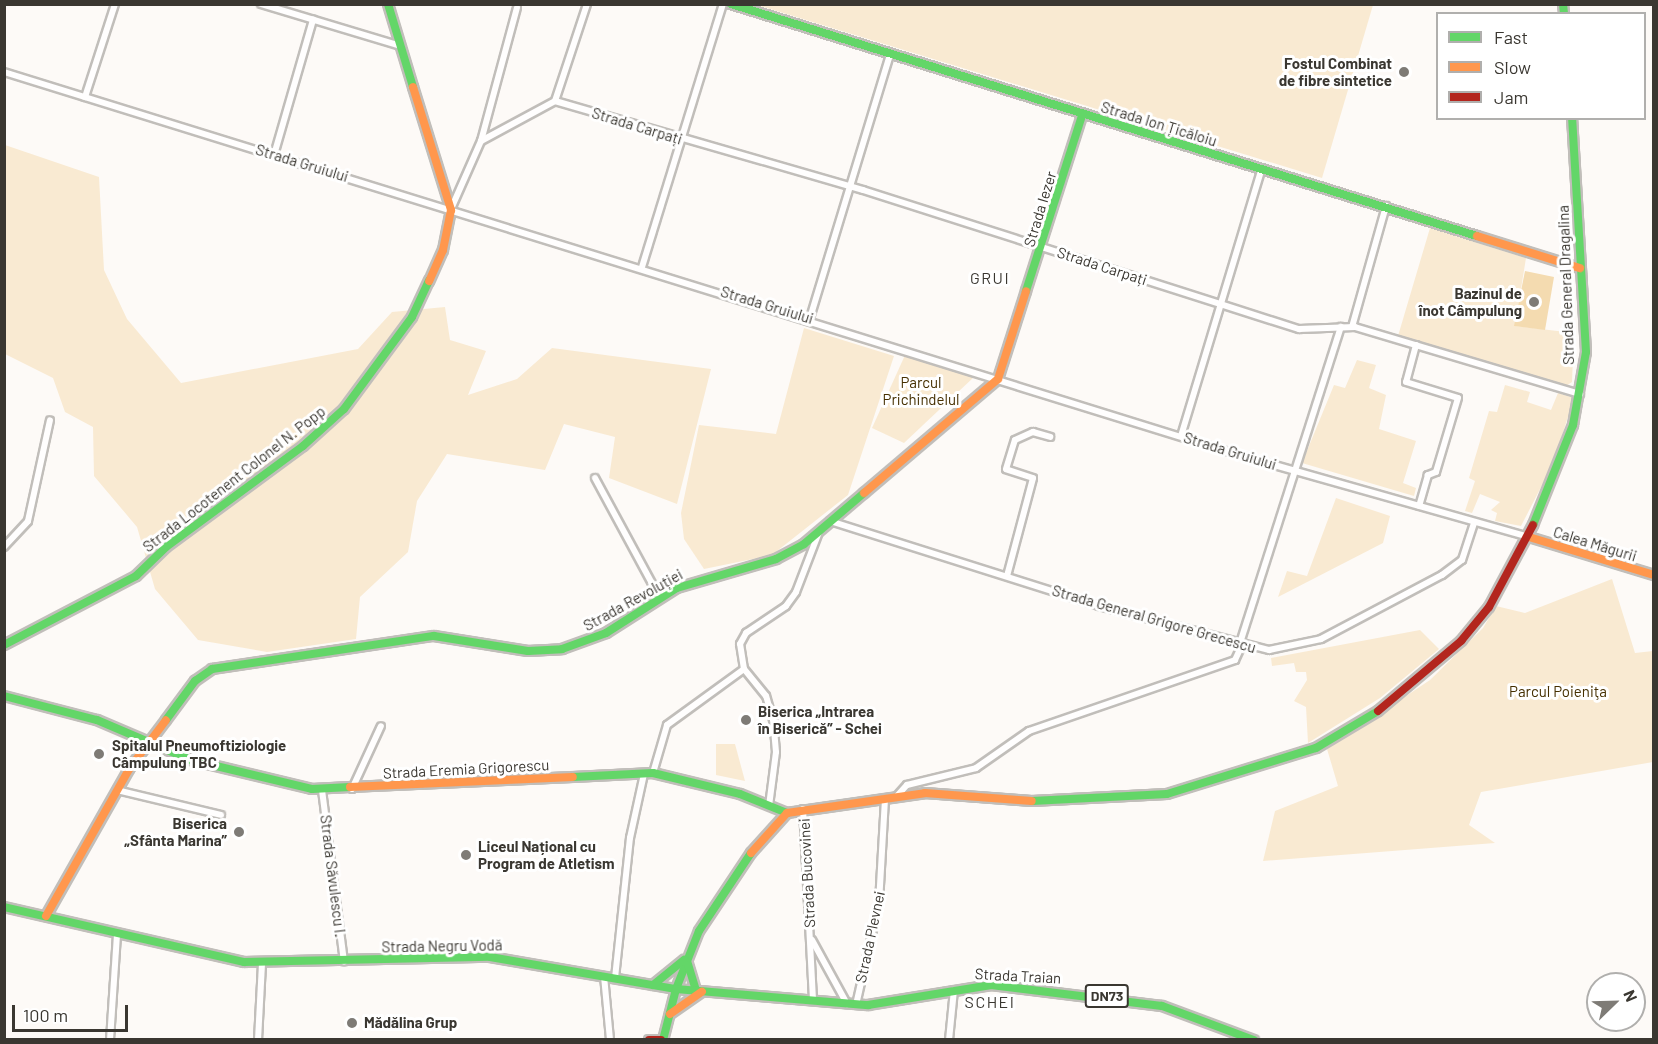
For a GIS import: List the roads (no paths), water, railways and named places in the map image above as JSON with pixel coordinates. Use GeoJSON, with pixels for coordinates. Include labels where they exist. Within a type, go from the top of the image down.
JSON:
{"type":"FeatureCollection","features":[{"type":"Feature","properties":{"kind":"main road","name":"Strada Locotenent Colonel N. Popp"},"geometry":{"type":"LineString","coordinates":[[4,645],[136,576],[344,409],[412,317],[443,250],[451,210],[388,4]]}},
{"type":"Feature","properties":{"kind":"main road","name":"Strada Ion Țicăloiu"},"geometry":{"type":"LineString","coordinates":[[730,4],[1082,115],[1386,205],[1580,268]]}},
{"type":"Feature","properties":{"kind":"main road","name":"Strada Iezer"},"geometry":{"type":"LineString","coordinates":[[998,379],[1043,246],[1082,115]]}},
{"type":"Feature","properties":{"kind":"main road","name":"Strada General Dragalina"},"geometry":{"type":"LineString","coordinates":[[662,1040],[687,958],[763,834],[787,813],[803,808],[897,796],[944,793],[1054,801],[1167,794],[1316,748],[1384,708],[1461,641],[1489,607],[1529,537],[1563,457],[1580,394],[1586,352],[1572,120]]}},
{"type":"Feature","properties":{"kind":"main road","name":"Strada Revoluției"},"geometry":{"type":"LineString","coordinates":[[46,916],[117,790],[147,744],[195,681],[212,669],[434,636],[528,651],[562,649],[606,633],[660,598],[701,578],[776,560],[819,531],[998,379]]}},
{"type":"Feature","properties":{"kind":"main road","name":"Calea Măgurii"},"geometry":{"type":"LineString","coordinates":[[1529,537],[1653,574]]}},
{"type":"Feature","properties":{"kind":"main road","name":"Strada Eremia Grigorescu"},"geometry":{"type":"LineString","coordinates":[[4,696],[81,714],[147,744],[248,776],[322,790],[648,774],[769,806],[787,813]]}},
{"type":"Feature","properties":{"kind":"main road","name":"Strada Negru Vodă"},"geometry":{"type":"LineString","coordinates":[[4,908],[46,916],[117,935],[262,964],[490,957],[653,985],[851,1005],[954,990]]}},
{"type":"Feature","properties":{"kind":"main road"},"geometry":{"type":"LineString","coordinates":[[653,985],[687,958],[699,991],[669,1016]]}},
{"type":"Feature","properties":{"kind":"main road","name":"Strada Traian"},"geometry":{"type":"LineString","coordinates":[[954,990],[991,985],[1115,997],[1187,1012],[1254,1040]]}},
{"type":"Feature","properties":{"kind":"main road"},"geometry":{"type":"LineString","coordinates":[[649,1040],[662,1040]]}},
{"type":"Feature","properties":{"kind":"street"},"geometry":{"type":"LineString","coordinates":[[85,97],[115,4]]}},
{"type":"Feature","properties":{"kind":"street"},"geometry":{"type":"LineString","coordinates":[[261,4],[401,46]]}},
{"type":"Feature","properties":{"kind":"street"},"geometry":{"type":"LineString","coordinates":[[481,141],[555,101],[587,4]]}},
{"type":"Feature","properties":{"kind":"street"},"geometry":{"type":"LineString","coordinates":[[642,267],[723,4]]}},
{"type":"Feature","properties":{"kind":"street"},"geometry":{"type":"LineString","coordinates":[[451,210],[481,141],[517,8]]}},
{"type":"Feature","properties":{"kind":"street"},"geometry":{"type":"LineString","coordinates":[[274,155],[313,20]]}},
{"type":"Feature","properties":{"kind":"street"},"geometry":{"type":"LineString","coordinates":[[810,318],[891,55]]}},
{"type":"Feature","properties":{"kind":"street","name":"Strada Gruiului"},"geometry":{"type":"LineString","coordinates":[[4,72],[810,318],[1293,471],[1529,537]]}},
{"type":"Feature","properties":{"kind":"street","name":"Strada Carpați"},"geometry":{"type":"LineString","coordinates":[[555,101],[1043,246],[1218,305],[1299,329],[1322,332],[1341,327],[1352,327],[1580,394]]}},
{"type":"Feature","properties":{"kind":"street"},"geometry":{"type":"LineString","coordinates":[[1181,436],[1218,305],[1262,168]]}},
{"type":"Feature","properties":{"kind":"street"},"geometry":{"type":"LineString","coordinates":[[1352,327],[1386,205]]}},
{"type":"Feature","properties":{"kind":"street"},"geometry":{"type":"LineString","coordinates":[[897,796],[907,785],[976,768],[1029,731],[1235,660],[1293,471],[1341,327]]}},
{"type":"Feature","properties":{"kind":"street"},"geometry":{"type":"LineString","coordinates":[[1416,345],[1406,382],[1458,398],[1436,472],[1428,475],[1419,507]]}},
{"type":"Feature","properties":{"kind":"street"},"geometry":{"type":"LineString","coordinates":[[4,547],[28,521],[50,420]]}},
{"type":"Feature","properties":{"kind":"street"},"geometry":{"type":"LineString","coordinates":[[1007,576],[1033,478],[1006,469],[1015,440],[1033,432],[1050,437]]}},
{"type":"Feature","properties":{"kind":"street"},"geometry":{"type":"LineString","coordinates":[[595,478],[660,598]]}},
{"type":"Feature","properties":{"kind":"street","name":"Strada General Grigore Grecescu"},"geometry":{"type":"LineString","coordinates":[[830,522],[1007,576],[1269,650],[1304,644],[1402,597],[1462,560],[1474,522]]}},
{"type":"Feature","properties":{"kind":"street"},"geometry":{"type":"LineString","coordinates":[[769,806],[776,752],[773,720],[766,696],[744,669],[740,644],[746,633],[786,606],[796,592],[819,531]]}},
{"type":"Feature","properties":{"kind":"street"},"geometry":{"type":"LineString","coordinates":[[615,978],[630,838],[648,774],[667,725],[744,669]]}},
{"type":"Feature","properties":{"kind":"street"},"geometry":{"type":"LineString","coordinates":[[352,790],[381,726]]}},
{"type":"Feature","properties":{"kind":"street"},"geometry":{"type":"LineString","coordinates":[[117,790],[221,814]]}},
{"type":"Feature","properties":{"kind":"street","name":"Strada Săvulescu I."},"geometry":{"type":"LineString","coordinates":[[322,790],[344,962]]}},
{"type":"Feature","properties":{"kind":"street","name":"Strada Plevnei"},"geometry":{"type":"LineString","coordinates":[[851,1005],[879,903],[885,798]]}},
{"type":"Feature","properties":{"kind":"street","name":"Strada Bucovinei"},"geometry":{"type":"LineString","coordinates":[[803,808],[813,1001]]}},
{"type":"Feature","properties":{"kind":"street"},"geometry":{"type":"LineString","coordinates":[[110,1040],[117,935]]}},
{"type":"Feature","properties":{"kind":"street","name":"Strada Bucovinei"},"geometry":{"type":"LineString","coordinates":[[810,937],[851,1005]]}},
{"type":"Feature","properties":{"kind":"street"},"geometry":{"type":"LineString","coordinates":[[258,1040],[262,964]]}},
{"type":"Feature","properties":{"kind":"street"},"geometry":{"type":"LineString","coordinates":[[604,976],[610,1040]]}},
{"type":"Feature","properties":{"kind":"street"},"geometry":{"type":"LineString","coordinates":[[949,1040],[954,990]]}},
{"type":"Feature","properties":{"kind":"place","name":"Fostul Combinat de fibre sintetice"},"geometry":{"type":"Point","coordinates":[1404,72]}},
{"type":"Feature","properties":{"kind":"place","name":"Bazinul de înot Câmpulung"},"geometry":{"type":"Point","coordinates":[1534,302]}},
{"type":"Feature","properties":{"kind":"place","name":"Biserica „Intrarea în Biserică” - Schei"},"geometry":{"type":"Point","coordinates":[746,720]}},
{"type":"Feature","properties":{"kind":"place","name":"Spitalul Pneumoftiziologie Câmpulung TBC"},"geometry":{"type":"Point","coordinates":[99,754]}},
{"type":"Feature","properties":{"kind":"place","name":"Biserica „Sfânta Marina”"},"geometry":{"type":"Point","coordinates":[239,832]}},
{"type":"Feature","properties":{"kind":"place","name":"Liceul Național cu Program de Atletism"},"geometry":{"type":"Point","coordinates":[466,855]}},
{"type":"Feature","properties":{"kind":"place","name":"Mădălina Grup"},"geometry":{"type":"Point","coordinates":[352,1023]}},
{"type":"Feature","properties":{"kind":"district","name":"GRUI"},"geometry":{"type":"Point","coordinates":[990,278]}},
{"type":"Feature","properties":{"kind":"district","name":"SCHEI"},"geometry":{"type":"Point","coordinates":[990,1002]}},
{"type":"Feature","properties":{"kind":"park label","name":"Parcul Prichindelul"},"geometry":{"type":"Point","coordinates":[921,390]}},
{"type":"Feature","properties":{"kind":"park label","name":"Parcul Poieniţa"},"geometry":{"type":"Point","coordinates":[1558,692]}}]}
